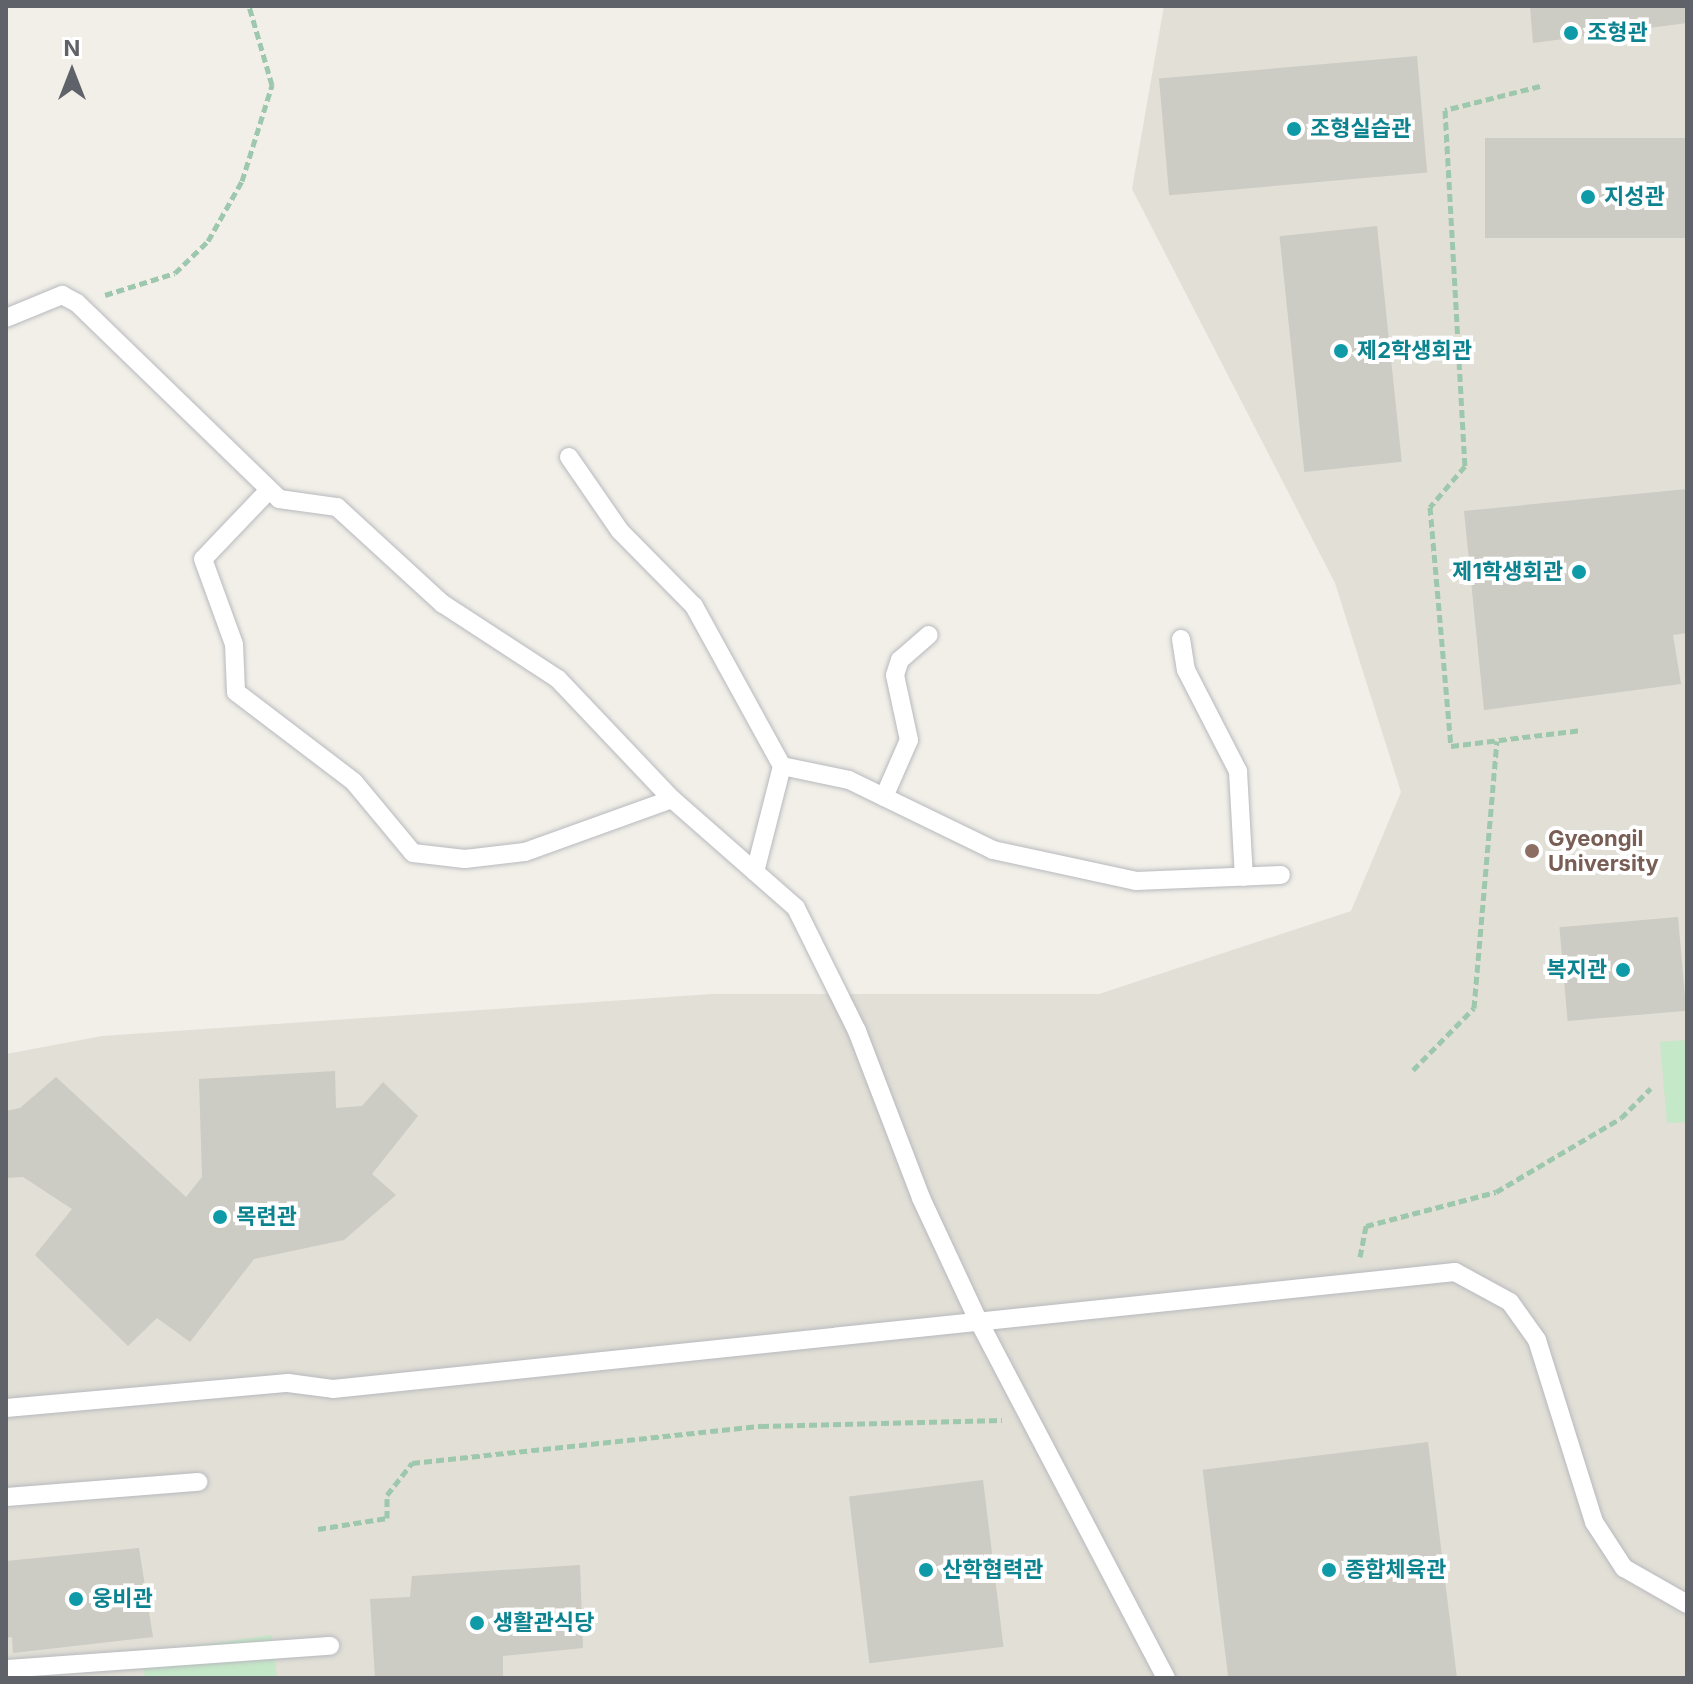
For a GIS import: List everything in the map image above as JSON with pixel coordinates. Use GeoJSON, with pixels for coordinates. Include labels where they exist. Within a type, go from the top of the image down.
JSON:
{"type":"FeatureCollection","features":[{"type":"Feature","properties":{"kind":"lane"},"geometry":{"type":"LineString","coordinates":[[6,318],[62,295],[77,303],[279,499],[337,507],[443,604],[558,679],[672,799],[796,908],[857,1031],[921,1198],[977,1318],[1166,1678]]}},
{"type":"Feature","properties":{"kind":"lane"},"geometry":{"type":"LineString","coordinates":[[569,457],[620,531],[694,606],[782,766],[755,872]]}},
{"type":"Feature","properties":{"kind":"lane"},"geometry":{"type":"LineString","coordinates":[[269,490],[203,559],[234,644],[236,692],[354,782],[413,853],[465,859],[525,852],[672,799]]}},
{"type":"Feature","properties":{"kind":"lane"},"geometry":{"type":"LineString","coordinates":[[884,797],[909,740],[895,675],[900,660],[929,635]]}},
{"type":"Feature","properties":{"kind":"lane"},"geometry":{"type":"LineString","coordinates":[[1181,639],[1186,670],[1238,771],[1244,877]]}},
{"type":"Feature","properties":{"kind":"lane"},"geometry":{"type":"LineString","coordinates":[[782,766],[849,780],[1007,853],[1136,881],[1281,875]]}},
{"type":"Feature","properties":{"kind":"lane"},"geometry":{"type":"LineString","coordinates":[[6,1408],[288,1383],[333,1389],[977,1318],[1455,1272],[1510,1302],[1537,1340],[1594,1522],[1624,1568],[1687,1604]]}},
{"type":"Feature","properties":{"kind":"lane"},"geometry":{"type":"LineString","coordinates":[[6,1497],[198,1482]]}},
{"type":"Feature","properties":{"kind":"lane"},"geometry":{"type":"LineString","coordinates":[[6,1669],[330,1646]]}},
{"type":"Feature","properties":{"kind":"path"},"geometry":{"type":"LineString","coordinates":[[77,303],[175,273],[208,241],[242,181],[272,85],[249,6]]}},
{"type":"Feature","properties":{"kind":"path"},"geometry":{"type":"LineString","coordinates":[[1540,86],[1445,110],[1465,466],[1430,507],[1451,746],[1582,730]]}},
{"type":"Feature","properties":{"kind":"path"},"geometry":{"type":"LineString","coordinates":[[1413,1070],[1474,1008],[1497,740]]}},
{"type":"Feature","properties":{"kind":"path"},"geometry":{"type":"LineString","coordinates":[[1364,1281],[1366,1226],[1496,1192],[1621,1118],[1651,1088]]}},
{"type":"Feature","properties":{"kind":"path"},"geometry":{"type":"LineString","coordinates":[[318,1529],[387,1518],[387,1495],[412,1463],[761,1426],[1031,1420]]}},
{"type":"Feature","properties":{"kind":"shaded area","name":"Gyeongil University"},"geometry":{"type":"Polygon","coordinates":[[[1164,6],[1687,6],[1687,1678],[6,1678],[6,1054],[102,1036],[712,994],[1099,994],[1351,911],[1401,792],[1335,583],[1132,189],[1164,6]]]}},
{"type":"Feature","properties":{"kind":"green space"},"geometry":{"type":"Polygon","coordinates":[[[1687,1040],[1687,1122],[1667,1123],[1660,1042],[1687,1040]]]}},
{"type":"Feature","properties":{"kind":"green space"},"geometry":{"type":"Polygon","coordinates":[[[272,1635],[277,1678],[145,1678],[142,1653],[272,1635]]]}},
{"type":"Feature","properties":{"kind":"building","name":"조형관"},"geometry":{"type":"Polygon","coordinates":[[[1530,6],[1687,6],[1687,23],[1533,43],[1530,6]]]}},
{"type":"Feature","properties":{"kind":"building","name":"조형실습관"},"geometry":{"type":"Polygon","coordinates":[[[1417,56],[1427,173],[1169,195],[1159,79],[1417,56]]]}},
{"type":"Feature","properties":{"kind":"building","name":"지성관"},"geometry":{"type":"Polygon","coordinates":[[[1485,138],[1687,138],[1687,238],[1485,238],[1485,138]]]}},
{"type":"Feature","properties":{"kind":"building","name":"제2학생회관"},"geometry":{"type":"Polygon","coordinates":[[[1377,226],[1402,462],[1304,472],[1280,236],[1377,226]]]}},
{"type":"Feature","properties":{"kind":"building","name":"제1학생회관"},"geometry":{"type":"Polygon","coordinates":[[[1687,489],[1687,633],[1673,635],[1681,684],[1484,710],[1464,511],[1687,489]]]}},
{"type":"Feature","properties":{"kind":"building","name":"복지관"},"geometry":{"type":"Polygon","coordinates":[[[1678,917],[1686,1011],[1568,1021],[1559,927],[1678,917]]]}},
{"type":"Feature","properties":{"kind":"building","name":"목련관"},"geometry":{"type":"Polygon","coordinates":[[[335,1071],[336,1108],[362,1106],[383,1082],[418,1116],[372,1174],[396,1195],[344,1240],[254,1259],[190,1342],[157,1318],[128,1346],[35,1255],[72,1209],[23,1177],[6,1178],[6,1111],[20,1108],[56,1077],[186,1197],[202,1177],[199,1079],[335,1071]]]}},
{"type":"Feature","properties":{"kind":"building","name":"종합체육관"},"geometry":{"type":"Polygon","coordinates":[[[1428,1442],[1457,1678],[1228,1678],[1203,1470],[1428,1442]]]}},
{"type":"Feature","properties":{"kind":"building","name":"산학협력관"},"geometry":{"type":"Polygon","coordinates":[[[983,1480],[1003,1647],[869,1663],[849,1496],[983,1480]]]}},
{"type":"Feature","properties":{"kind":"building","name":"웅비관"},"geometry":{"type":"Polygon","coordinates":[[[139,1548],[153,1637],[13,1653],[12,1637],[6,1638],[6,1561],[139,1548]]]}},
{"type":"Feature","properties":{"kind":"building","name":"생활관식당"},"geometry":{"type":"Polygon","coordinates":[[[580,1565],[583,1648],[503,1656],[503,1678],[375,1678],[370,1599],[410,1597],[412,1576],[580,1565]]]}},
{"type":"Feature","properties":{"kind":"place","name":"조형관"},"geometry":{"type":"Point","coordinates":[1571,33]}},
{"type":"Feature","properties":{"kind":"place","name":"조형실습관"},"geometry":{"type":"Point","coordinates":[1294,129]}},
{"type":"Feature","properties":{"kind":"place","name":"지성관"},"geometry":{"type":"Point","coordinates":[1588,197]}},
{"type":"Feature","properties":{"kind":"place","name":"제2학생회관"},"geometry":{"type":"Point","coordinates":[1341,351]}},
{"type":"Feature","properties":{"kind":"place","name":"제1학생회관"},"geometry":{"type":"Point","coordinates":[1579,572]}},
{"type":"Feature","properties":{"kind":"place","name":"Gyeongil University"},"geometry":{"type":"Point","coordinates":[1532,851]}},
{"type":"Feature","properties":{"kind":"place","name":"복지관"},"geometry":{"type":"Point","coordinates":[1623,970]}},
{"type":"Feature","properties":{"kind":"place","name":"목련관"},"geometry":{"type":"Point","coordinates":[220,1217]}},
{"type":"Feature","properties":{"kind":"place","name":"산학협력관"},"geometry":{"type":"Point","coordinates":[926,1570]}},
{"type":"Feature","properties":{"kind":"place","name":"종합체육관"},"geometry":{"type":"Point","coordinates":[1329,1570]}},
{"type":"Feature","properties":{"kind":"place","name":"웅비관"},"geometry":{"type":"Point","coordinates":[76,1599]}},
{"type":"Feature","properties":{"kind":"place","name":"생활관식당"},"geometry":{"type":"Point","coordinates":[477,1623]}}]}
